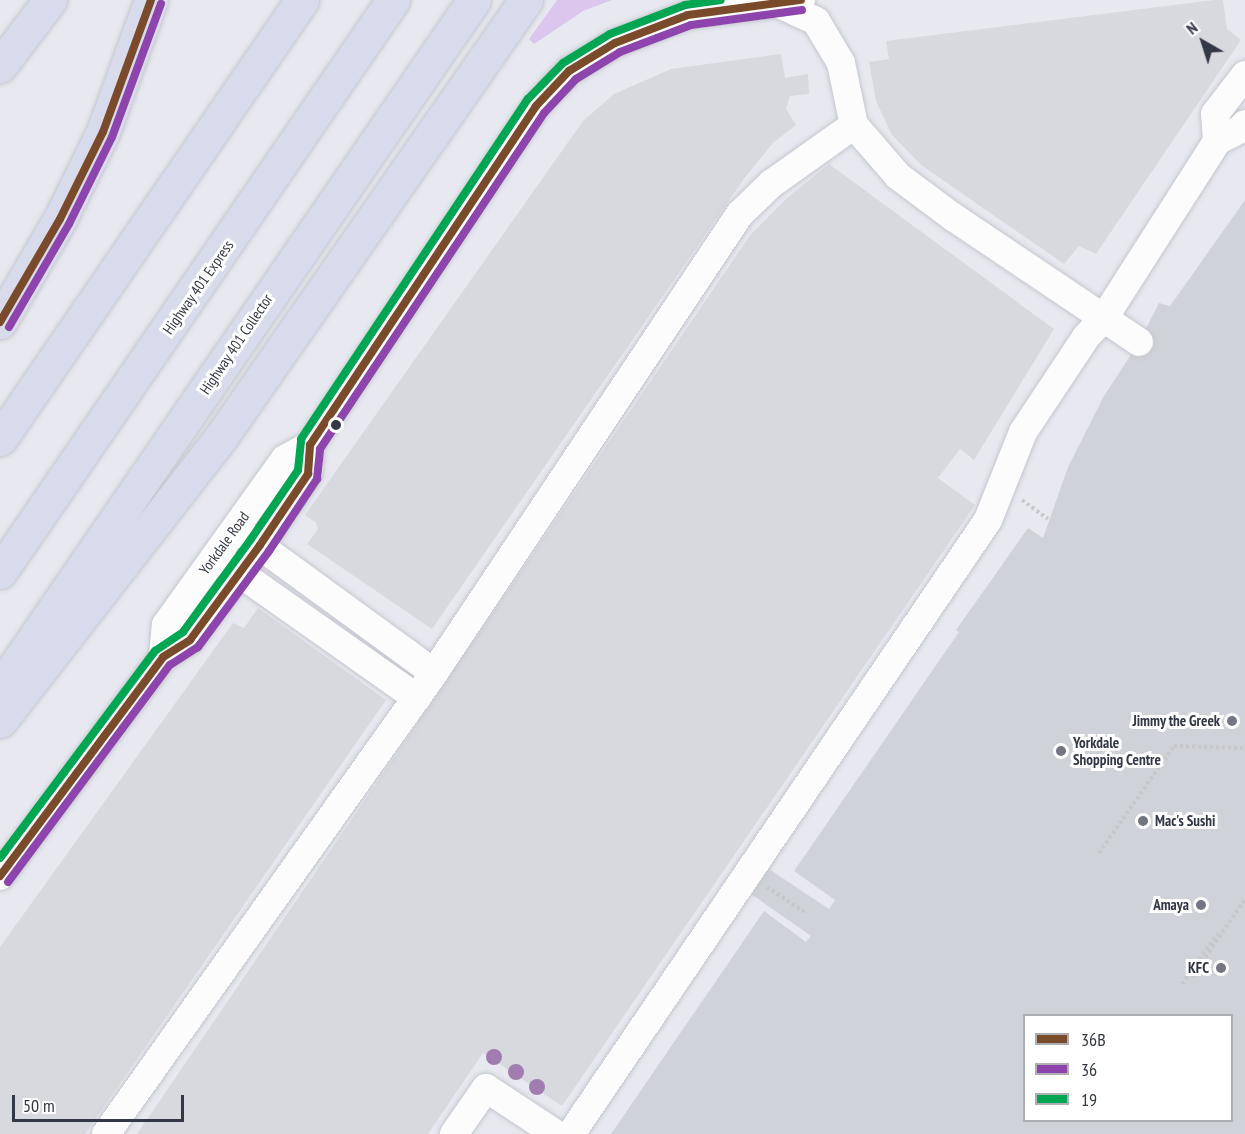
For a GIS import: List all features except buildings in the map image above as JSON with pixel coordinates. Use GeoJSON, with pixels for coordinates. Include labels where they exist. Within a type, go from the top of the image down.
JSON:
{"type":"FeatureCollection","features":[{"type":"Feature","properties":{"kind":"highway"},"geometry":{"type":"LineString","coordinates":[[0,66],[50,0]]}},
{"type":"Feature","properties":{"kind":"highway"},"geometry":{"type":"LineString","coordinates":[[0,439],[302,0]]}},
{"type":"Feature","properties":{"kind":"highway","name":"Highway 401 Express"},"geometry":{"type":"LineString","coordinates":[[0,572],[393,0]]}},
{"type":"Feature","properties":{"kind":"highway","name":"Highway 401 Collector"},"geometry":{"type":"LineString","coordinates":[[0,688],[474,0]]}},
{"type":"Feature","properties":{"kind":"highway"},"geometry":{"type":"LineString","coordinates":[[0,721],[221,437],[526,0]]}},
{"type":"Feature","properties":{"kind":"highway"},"geometry":{"type":"LineString","coordinates":[[0,322],[60,219],[103,132],[146,14]]}},
{"type":"Feature","properties":{"kind":"street"},"geometry":{"type":"LineString","coordinates":[[789,2],[816,21],[841,63],[854,125],[898,176],[953,217],[1139,342]]}},
{"type":"Feature","properties":{"kind":"street","name":"Yorkdale Road"},"geometry":{"type":"LineString","coordinates":[[163,657],[166,625],[285,459],[310,445],[536,106],[569,71],[615,43],[688,15],[789,2]]}},
{"type":"Feature","properties":{"kind":"street"},"geometry":{"type":"LineString","coordinates":[[1217,141],[1215,114],[1245,75]]}},
{"type":"Feature","properties":{"kind":"street"},"geometry":{"type":"LineString","coordinates":[[571,1134],[988,520],[1023,432],[1086,337],[1104,318],[1217,141],[1242,128],[1245,124]]}},
{"type":"Feature","properties":{"kind":"street"},"geometry":{"type":"LineString","coordinates":[[106,1134],[417,698],[740,214],[771,184],[854,125]]}},
{"type":"Feature","properties":{"kind":"street","name":"Yorkdale Road"},"geometry":{"type":"LineString","coordinates":[[0,876],[163,657],[190,640],[240,573],[308,474],[310,445]]}},
{"type":"Feature","properties":{"kind":"street"},"geometry":{"type":"LineString","coordinates":[[235,528],[434,673]]}},
{"type":"Feature","properties":{"kind":"street"},"geometry":{"type":"LineString","coordinates":[[215,556],[417,698]]}},
{"type":"Feature","properties":{"kind":"street"},"geometry":{"type":"LineString","coordinates":[[454,1134],[486,1088],[556,1134]]}},
{"type":"Feature","properties":{"kind":"path"},"geometry":{"type":"LineString","coordinates":[[1019,498],[1048,519]]}},
{"type":"Feature","properties":{"kind":"path"},"geometry":{"type":"LineString","coordinates":[[1099,853],[1174,746],[1245,748]]}},
{"type":"Feature","properties":{"kind":"path"},"geometry":{"type":"LineString","coordinates":[[762,884],[806,914]]}},
{"type":"Feature","properties":{"kind":"path"},"geometry":{"type":"LineString","coordinates":[[1192,976],[1245,899]]}},
{"type":"Feature","properties":{"kind":"path"},"geometry":{"type":"LineString","coordinates":[[1182,984],[1218,933]]}},
{"type":"Feature","properties":{"kind":"shaded area"},"geometry":{"type":"Polygon","coordinates":[[[557,0],[612,0],[583,11],[534,44],[529,39],[557,0]]]}},
{"type":"Feature","properties":{"kind":"shaded area"},"geometry":{"type":"Polygon","coordinates":[[[1223,0],[1227,29],[1241,40],[1096,254],[1079,246],[1064,264],[921,165],[892,135],[876,101],[869,62],[889,59],[886,41],[1223,0]]]}},
{"type":"Feature","properties":{"kind":"shaded area"},"geometry":{"type":"Polygon","coordinates":[[[781,54],[785,78],[808,74],[809,94],[790,96],[786,109],[796,125],[773,143],[746,176],[432,629],[307,544],[318,529],[316,523],[305,515],[583,121],[614,94],[671,69],[781,54]]]}},
{"type":"Feature","properties":{"kind":"shaded area"},"geometry":{"type":"Polygon","coordinates":[[[829,164],[1054,329],[974,460],[960,449],[938,478],[975,505],[562,1106],[483,1053],[428,1134],[137,1134],[751,234],[787,198],[829,164]]]}},
{"type":"Feature","properties":{"kind":"shaded area"},"geometry":{"type":"Polygon","coordinates":[[[258,608],[386,700],[85,1134],[0,1134],[0,947],[233,623],[244,628],[258,608]]]}},
{"type":"Feature","properties":{"kind":"transit line","name":"36B"},"geometry":{"type":"LineString","coordinates":[[0,322],[60,219],[103,132],[151,0]]}},
{"type":"Feature","properties":{"kind":"transit line","name":"19"},"geometry":{"type":"LineString","coordinates":[[0,858],[155,651],[183,632],[251,539],[298,470],[301,439],[528,99],[563,63],[610,34],[685,5],[721,0]]}},
{"type":"Feature","properties":{"kind":"transit line","name":"36B"},"geometry":{"type":"LineString","coordinates":[[0,876],[163,657],[190,640],[260,545],[308,474],[310,445],[536,106],[569,71],[615,43],[688,15],[801,0]]}},
{"type":"Feature","properties":{"kind":"transit line","name":"36"},"geometry":{"type":"LineString","coordinates":[[9,327],[69,224],[112,137],[161,4]]}},
{"type":"Feature","properties":{"kind":"transit line","name":"36"},"geometry":{"type":"LineString","coordinates":[[8,882],[170,665],[198,647],[269,551],[317,479],[320,449],[544,113],[576,79],[620,52],[691,25],[802,10]]}},
{"type":"Feature","properties":{"kind":"place","name":"Jimmy the Greek"},"geometry":{"type":"Point","coordinates":[1232,721]}},
{"type":"Feature","properties":{"kind":"place","name":"Yorkdale Shopping Centre"},"geometry":{"type":"Point","coordinates":[1061,751]}},
{"type":"Feature","properties":{"kind":"place","name":"Mac's Sushi"},"geometry":{"type":"Point","coordinates":[1143,821]}},
{"type":"Feature","properties":{"kind":"place","name":"Amaya"},"geometry":{"type":"Point","coordinates":[1201,905]}},
{"type":"Feature","properties":{"kind":"place","name":"KFC"},"geometry":{"type":"Point","coordinates":[1221,968]}}]}
